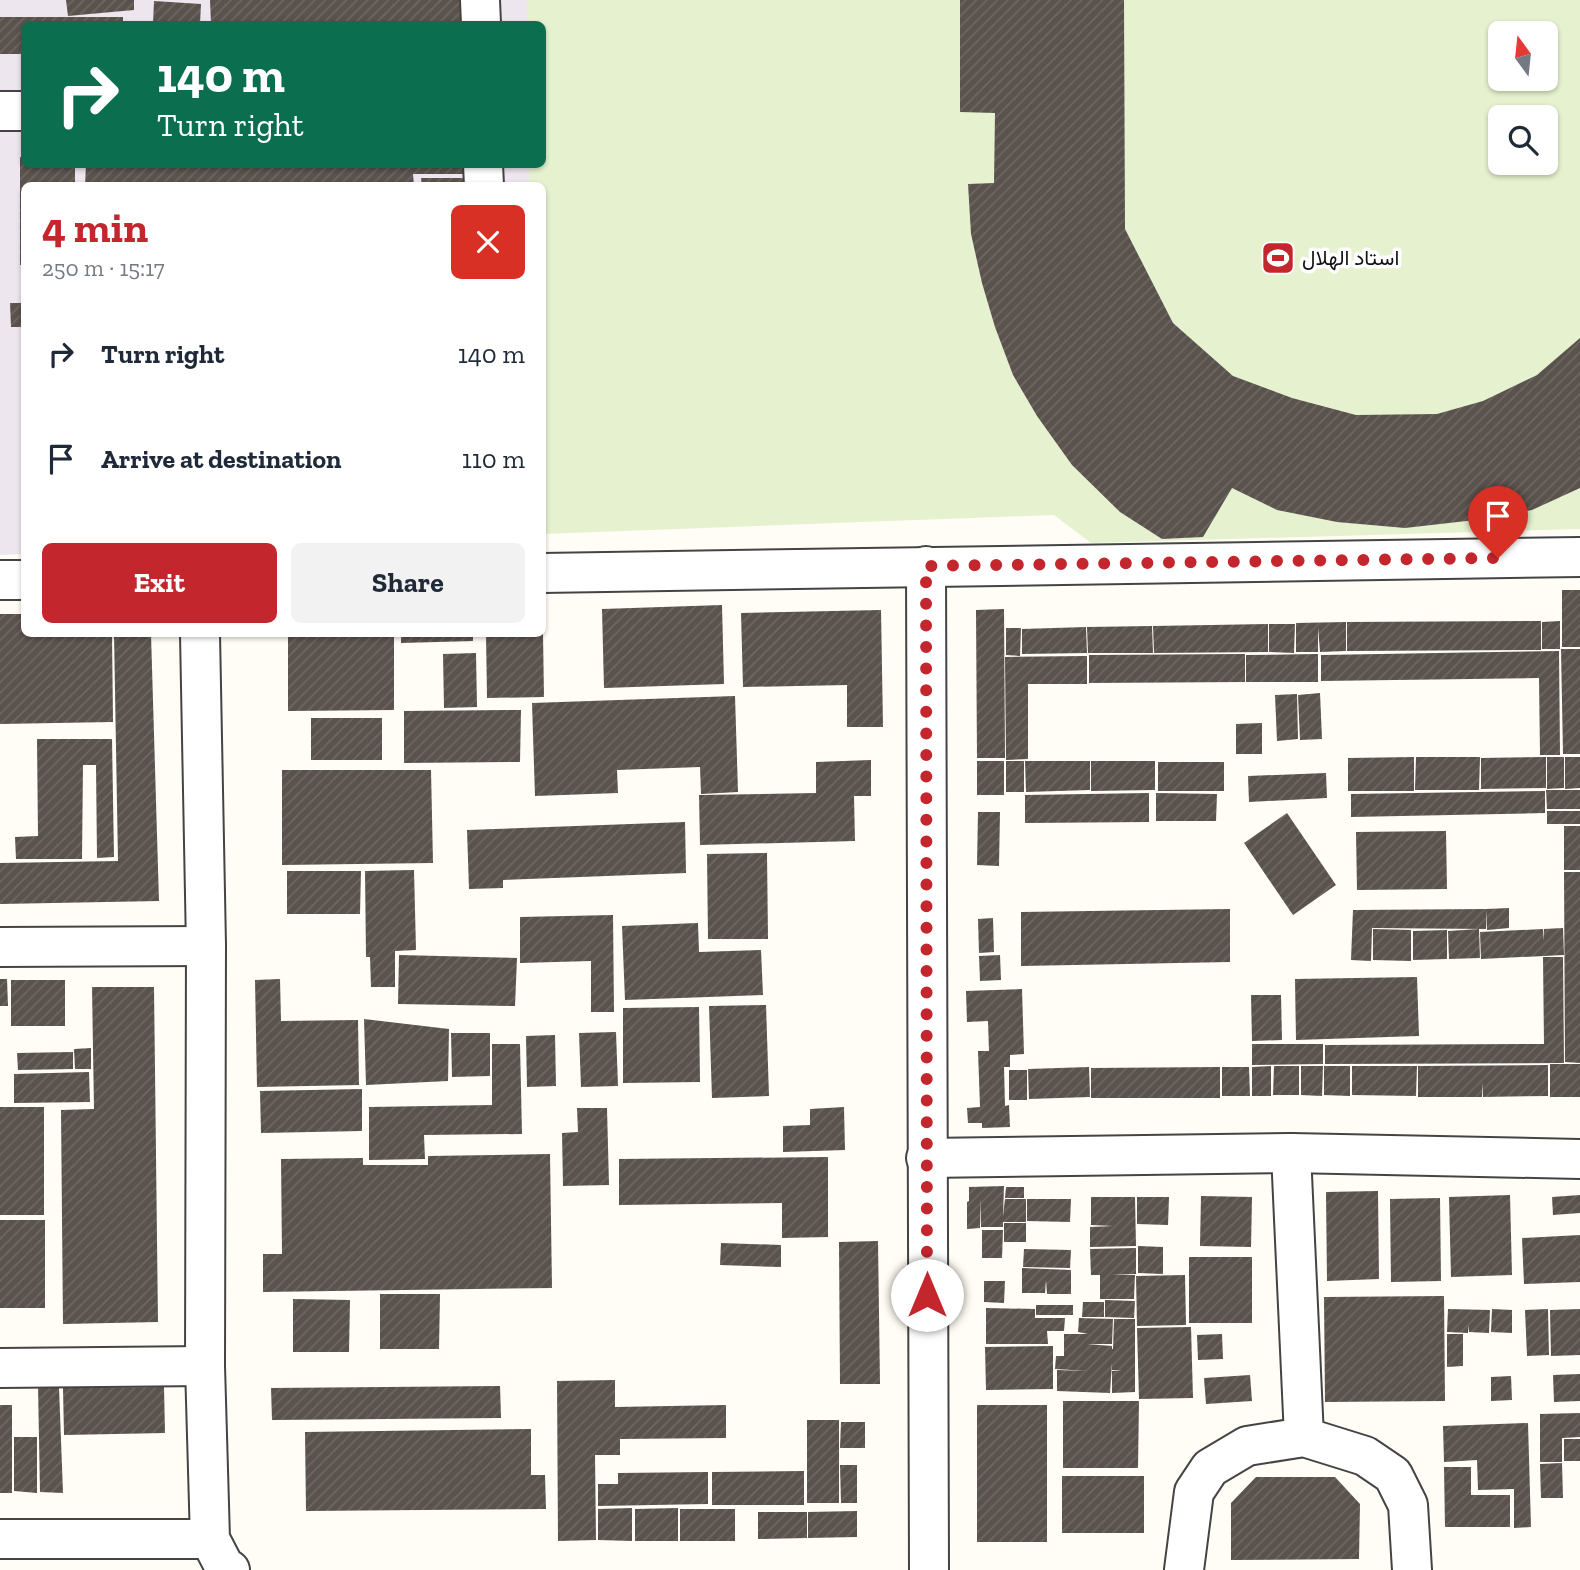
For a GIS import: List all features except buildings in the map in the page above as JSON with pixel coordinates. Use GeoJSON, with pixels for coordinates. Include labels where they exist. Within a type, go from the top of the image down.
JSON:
{"type":"FeatureCollection","features":[{"type":"Feature","properties":{"kind":"street"},"geometry":{"type":"LineString","coordinates":[[481,0],[481,21]]}},
{"type":"Feature","properties":{"kind":"street"},"geometry":{"type":"LineString","coordinates":[[0,111],[21,111]]}},
{"type":"Feature","properties":{"kind":"street"},"geometry":{"type":"LineString","coordinates":[[546,573],[1580,557]]}},
{"type":"Feature","properties":{"kind":"street"},"geometry":{"type":"LineString","coordinates":[[926,566],[929,1570]]}},
{"type":"Feature","properties":{"kind":"street"},"geometry":{"type":"LineString","coordinates":[[0,580],[21,580]]}},
{"type":"Feature","properties":{"kind":"street"},"geometry":{"type":"LineString","coordinates":[[0,1539],[220,1554],[205,1366],[206,946],[200,637]]}},
{"type":"Feature","properties":{"kind":"street"},"geometry":{"type":"LineString","coordinates":[[0,947],[206,946]]}},
{"type":"Feature","properties":{"kind":"street"},"geometry":{"type":"LineString","coordinates":[[926,1158],[1291,1153],[1580,1158]]}},
{"type":"Feature","properties":{"kind":"street"},"geometry":{"type":"LineString","coordinates":[[1291,1153],[1304,1437]]}},
{"type":"Feature","properties":{"kind":"street"},"geometry":{"type":"LineString","coordinates":[[0,1368],[205,1366]]}},
{"type":"Feature","properties":{"kind":"street"},"geometry":{"type":"LineString","coordinates":[[1184,1570],[1194,1492],[1210,1468],[1247,1446],[1304,1437],[1366,1455],[1393,1475],[1408,1505],[1412,1570]]}},
{"type":"Feature","properties":{"kind":"shaded area"},"geometry":{"type":"Polygon","coordinates":[[[0,0],[527,0],[527,21],[21,21],[21,168],[529,168],[529,182],[21,182],[21,554],[0,555],[0,0]]]}},
{"type":"Feature","properties":{"kind":"green space","name":"استاد الهلال"},"geometry":{"type":"Polygon","coordinates":[[[527,0],[1580,0],[1580,529],[1091,543],[1054,515],[546,534],[546,182],[529,182],[529,168],[546,168],[546,21],[527,21],[527,0]]]}},
{"type":"Feature","properties":{"kind":"place","name":"استاد الهلال"},"geometry":{"type":"Point","coordinates":[1278,258]}},
{"type":"Feature","properties":{"kind":"route"},"geometry":{"type":"LineString","coordinates":[[927,1295],[926,566],[1498,558]]}}]}
